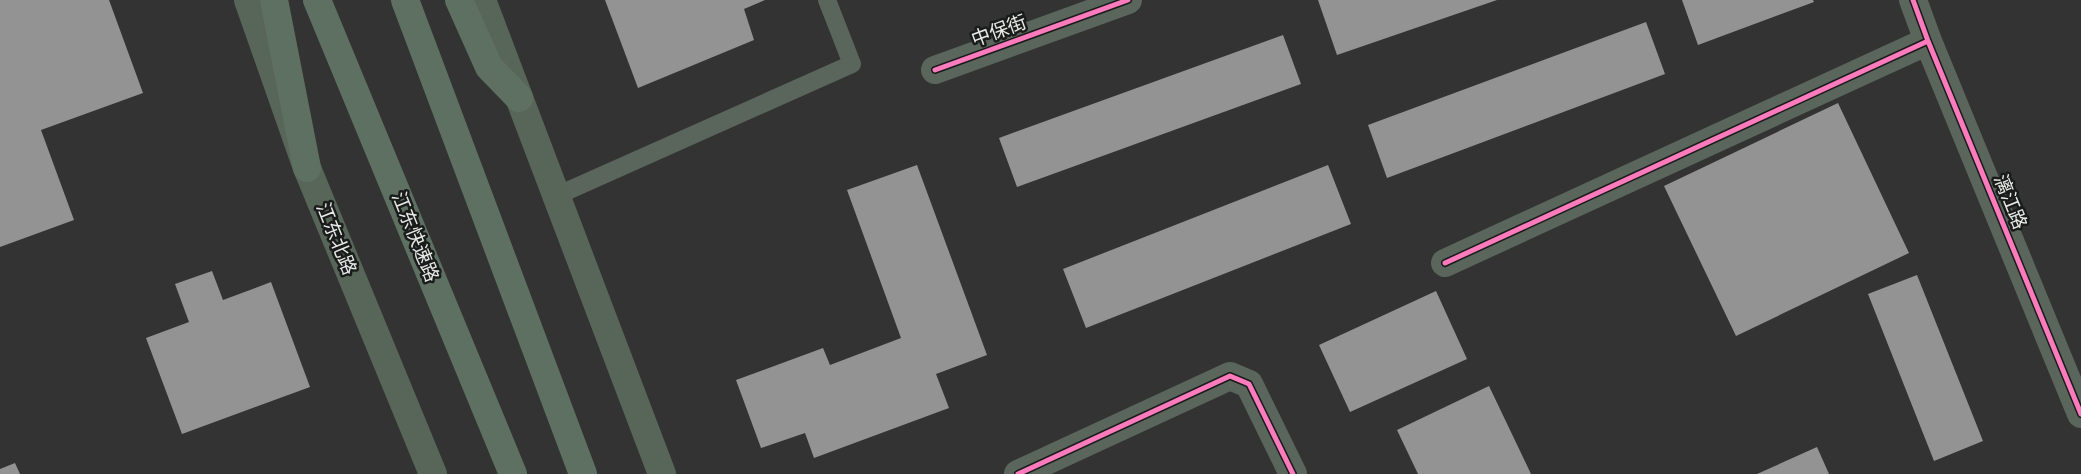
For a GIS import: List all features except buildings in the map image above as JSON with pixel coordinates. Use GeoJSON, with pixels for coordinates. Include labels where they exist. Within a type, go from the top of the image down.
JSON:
{"type":"FeatureCollection","features":[{"type":"Feature","properties":{"kind":"highway"},"geometry":{"type":"LineString","coordinates":[[274,0],[307,168]]}},
{"type":"Feature","properties":{"kind":"highway","name":"江东快速路"},"geometry":{"type":"LineString","coordinates":[[318,0],[513,474]]}},
{"type":"Feature","properties":{"kind":"highway"},"geometry":{"type":"LineString","coordinates":[[405,0],[583,474]]}},
{"type":"Feature","properties":{"kind":"highway"},"geometry":{"type":"LineString","coordinates":[[459,0],[489,67],[519,98]]}},
{"type":"Feature","properties":{"kind":"main road","name":"江东北路"},"geometry":{"type":"LineString","coordinates":[[248,0],[307,168],[433,474]]}},
{"type":"Feature","properties":{"kind":"main road"},"geometry":{"type":"LineString","coordinates":[[482,0],[662,474]]}},
{"type":"Feature","properties":{"kind":"street","name":"中保街"},"geometry":{"type":"LineString","coordinates":[[935,70],[1128,0]]}},
{"type":"Feature","properties":{"kind":"street","name":"漓江路"},"geometry":{"type":"LineString","coordinates":[[1913,0],[1928,41],[2081,414]]}},
{"type":"Feature","properties":{"kind":"street"},"geometry":{"type":"LineString","coordinates":[[1445,263],[1928,41]]}},
{"type":"Feature","properties":{"kind":"street"},"geometry":{"type":"LineString","coordinates":[[1018,474],[1230,376],[1249,384],[1293,474]]}},
{"type":"Feature","properties":{"kind":"lane"},"geometry":{"type":"LineString","coordinates":[[556,196],[852,64],[826,0]]}},
{"type":"Feature","properties":{"kind":"cycle path"},"geometry":{"type":"LineString","coordinates":[[935,70],[1128,0]]}},
{"type":"Feature","properties":{"kind":"cycle path"},"geometry":{"type":"LineString","coordinates":[[1913,0],[1928,41],[2081,414]]}},
{"type":"Feature","properties":{"kind":"cycle path"},"geometry":{"type":"LineString","coordinates":[[1445,263],[1928,41]]}},
{"type":"Feature","properties":{"kind":"cycle path"},"geometry":{"type":"LineString","coordinates":[[1018,474],[1230,376],[1249,384],[1293,474]]}}]}
